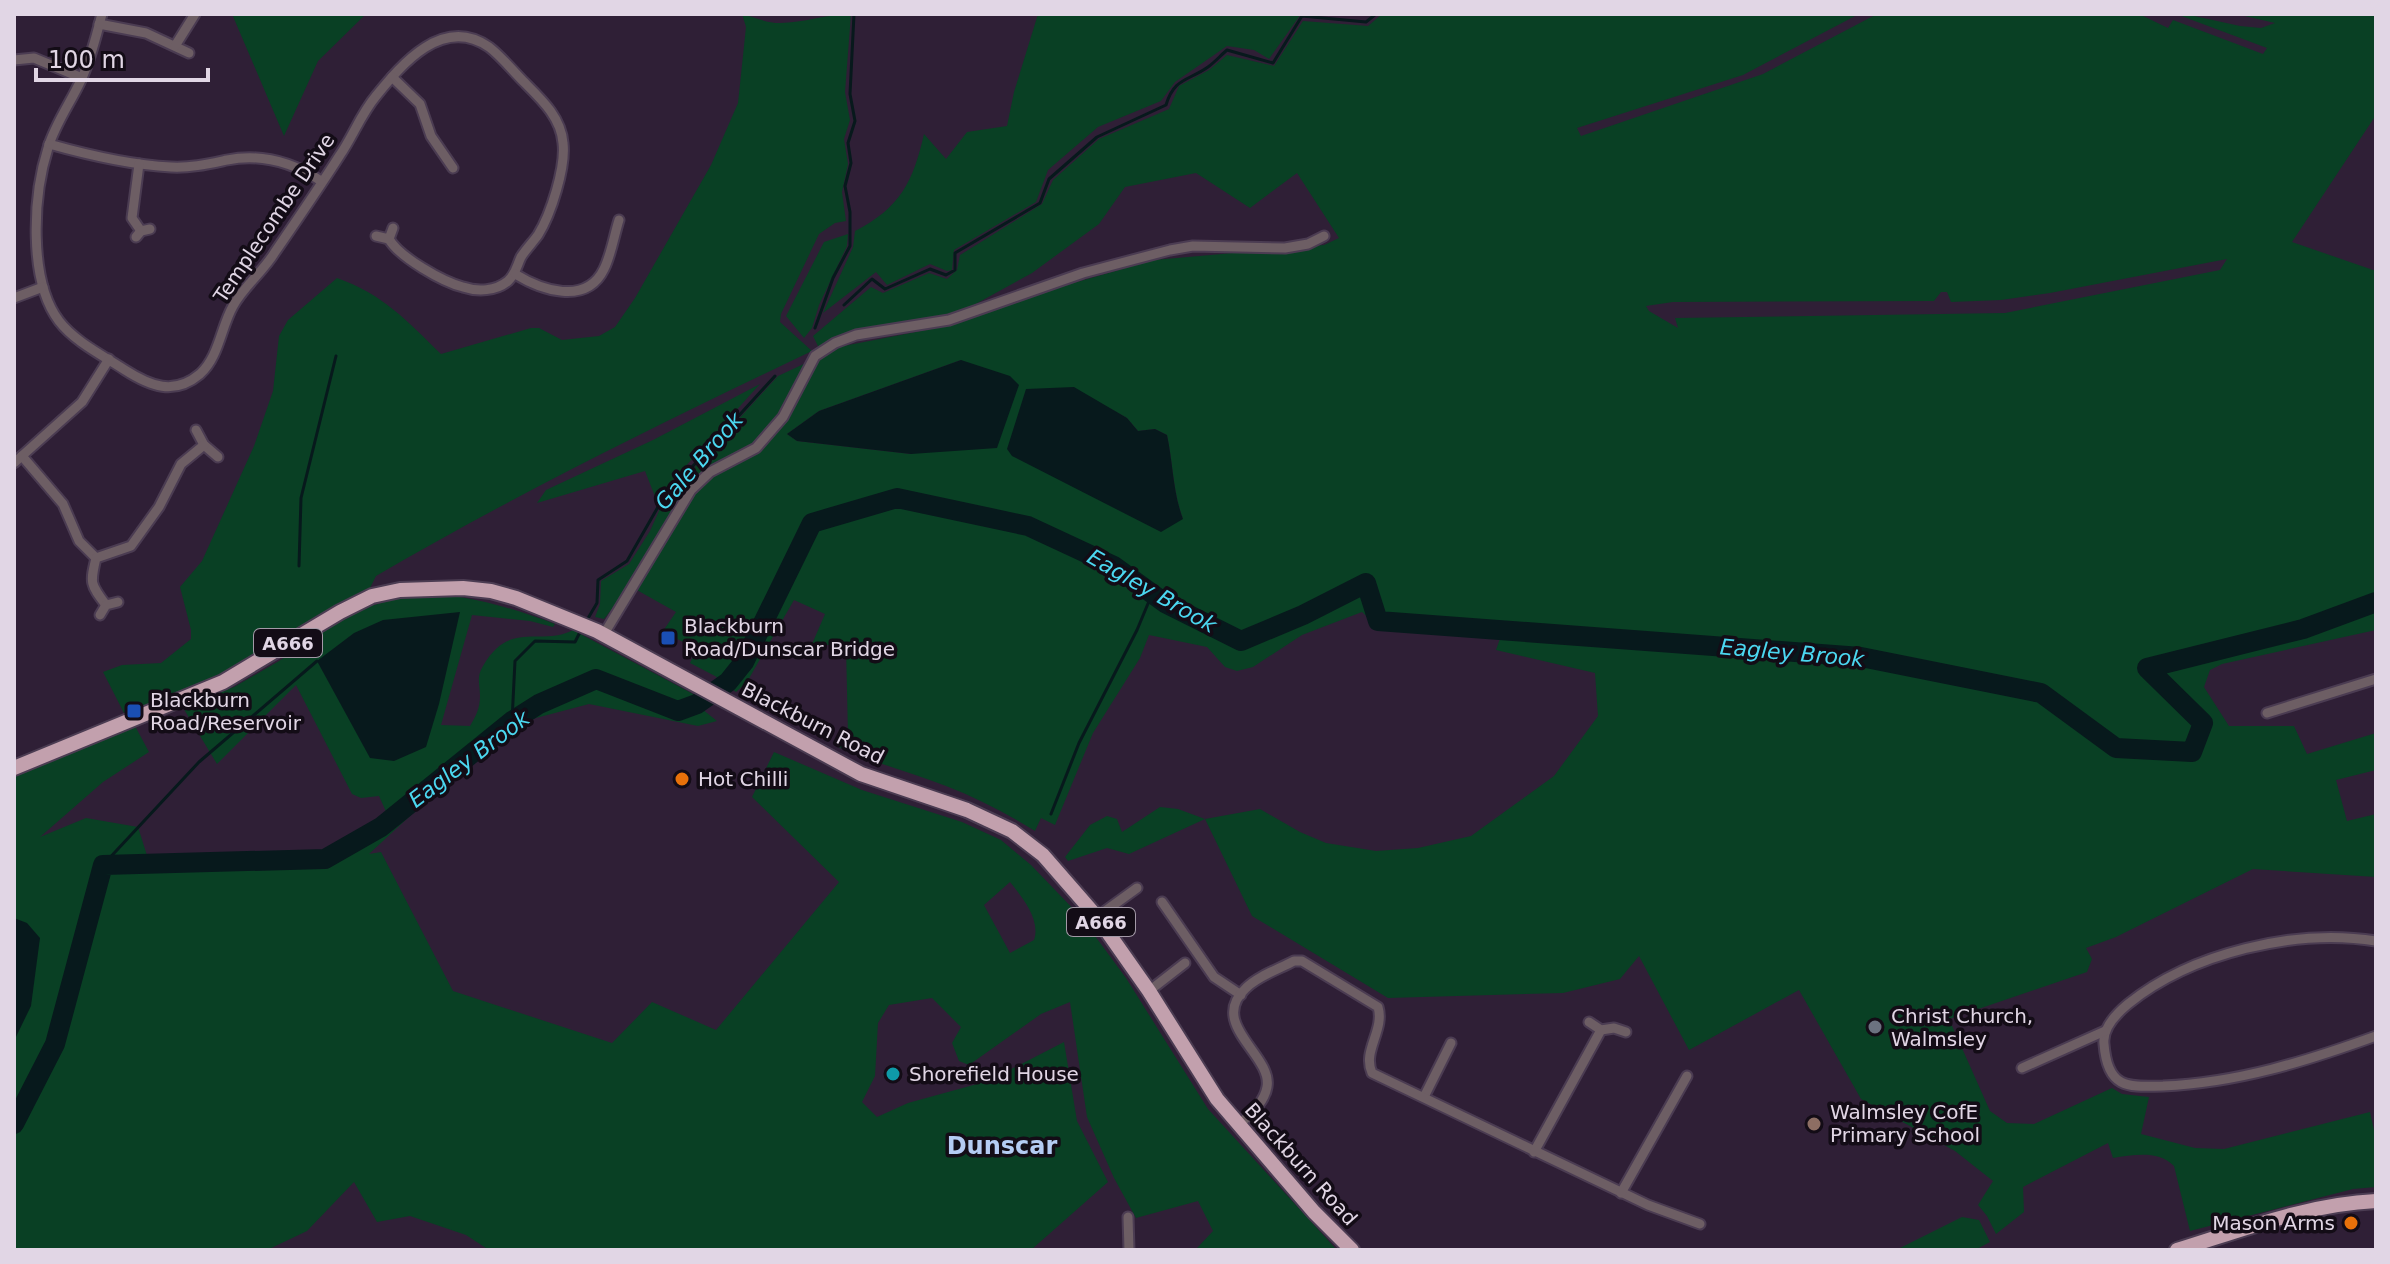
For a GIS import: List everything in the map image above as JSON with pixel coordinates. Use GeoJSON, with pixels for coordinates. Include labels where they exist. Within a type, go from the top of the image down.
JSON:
{"type":"FeatureCollection","features":[{"type":"Feature","properties":{"kind":"highway","name":"Blackburn Road"},"geometry":{"type":"LineString","coordinates":[[14,768],[223,682],[372,596],[400,590],[463,588],[516,598],[600,633],[861,774],[967,810],[1012,831],[1043,855],[1097,917],[1238,1126],[1352,1250]]}},
{"type":"Feature","properties":{"kind":"highway"},"geometry":{"type":"LineString","coordinates":[[2177,1250],[2298,1214],[2342,1204],[2376,1201]]}},
{"type":"Feature","properties":{"kind":"street"},"geometry":{"type":"LineString","coordinates":[[175,46],[195,14]]}},
{"type":"Feature","properties":{"kind":"street"},"geometry":{"type":"LineString","coordinates":[[100,19],[146,33],[189,53]]}},
{"type":"Feature","properties":{"kind":"street","name":"Templecombe Drive"},"geometry":{"type":"LineString","coordinates":[[100,19],[82,78],[49,144],[38,201],[38,258],[43,287],[51,309],[61,323],[71,334],[145,383],[159,388],[185,383],[200,374],[209,363],[232,308],[274,255],[341,154],[373,99],[420,49],[448,37],[463,38],[489,47],[553,115],[561,130],[564,146],[562,162],[546,220],[523,254],[515,274]]}},
{"type":"Feature","properties":{"kind":"street"},"geometry":{"type":"LineString","coordinates":[[14,60],[34,58],[82,78]]}},
{"type":"Feature","properties":{"kind":"street"},"geometry":{"type":"LineString","coordinates":[[392,77],[420,104],[431,136],[448,152],[453,168]]}},
{"type":"Feature","properties":{"kind":"street"},"geometry":{"type":"LineString","coordinates":[[49,144],[87,155],[139,164],[188,167],[239,158],[267,159],[294,165],[321,181]]}},
{"type":"Feature","properties":{"kind":"street"},"geometry":{"type":"LineString","coordinates":[[139,164],[132,218],[142,232]]}},
{"type":"Feature","properties":{"kind":"street"},"geometry":{"type":"LineString","coordinates":[[376,236],[389,239],[396,249],[458,286],[486,290],[515,274],[549,290],[571,292],[582,290],[600,277],[618,240],[619,220]]}},
{"type":"Feature","properties":{"kind":"street"},"geometry":{"type":"LineString","coordinates":[[389,239],[393,228]]}},
{"type":"Feature","properties":{"kind":"street"},"geometry":{"type":"LineString","coordinates":[[600,633],[691,490],[710,472],[756,448],[783,417],[818,352],[856,335],[949,320],[1083,273],[1170,250],[1193,246],[1285,248],[1308,244],[1324,236]]}},
{"type":"Feature","properties":{"kind":"street"},"geometry":{"type":"LineString","coordinates":[[14,298],[43,287]]}},
{"type":"Feature","properties":{"kind":"street"},"geometry":{"type":"LineString","coordinates":[[96,558],[79,541],[63,504],[18,459],[82,402],[109,359]]}},
{"type":"Feature","properties":{"kind":"street"},"geometry":{"type":"LineString","coordinates":[[196,430],[204,445],[218,457]]}},
{"type":"Feature","properties":{"kind":"street"},"geometry":{"type":"LineString","coordinates":[[96,558],[131,546],[159,507],[181,464],[204,445]]}},
{"type":"Feature","properties":{"kind":"street"},"geometry":{"type":"LineString","coordinates":[[96,558],[92,587],[106,605]]}},
{"type":"Feature","properties":{"kind":"street"},"geometry":{"type":"LineString","coordinates":[[100,615],[106,605],[118,602]]}},
{"type":"Feature","properties":{"kind":"street"},"geometry":{"type":"LineString","coordinates":[[2267,713],[2376,679]]}},
{"type":"Feature","properties":{"kind":"street"},"geometry":{"type":"LineString","coordinates":[[1097,917],[1137,888]]}},
{"type":"Feature","properties":{"kind":"street"},"geometry":{"type":"LineString","coordinates":[[1162,902],[1214,977],[1241,995]]}},
{"type":"Feature","properties":{"kind":"street"},"geometry":{"type":"LineString","coordinates":[[2021,1067],[2105,1031],[2123,1009],[2140,995],[2199,963],[2303,939],[2340,937],[2376,941]]}},
{"type":"Feature","properties":{"kind":"street"},"geometry":{"type":"LineString","coordinates":[[1238,1126],[1264,1098],[1267,1079],[1235,1020],[1241,995],[1248,986],[1294,961],[1310,964],[1378,1007],[1379,1021],[1368,1061],[1372,1073],[1621,1193],[1700,1224]]}},
{"type":"Feature","properties":{"kind":"street"},"geometry":{"type":"LineString","coordinates":[[1149,991],[1185,963]]}},
{"type":"Feature","properties":{"kind":"street"},"geometry":{"type":"LineString","coordinates":[[1589,1022],[1601,1030],[1614,1028],[1626,1032]]}},
{"type":"Feature","properties":{"kind":"street"},"geometry":{"type":"LineString","coordinates":[[1534,1152],[1601,1030]]}},
{"type":"Feature","properties":{"kind":"street"},"geometry":{"type":"LineString","coordinates":[[2105,1031],[2105,1054],[2114,1077],[2127,1084],[2147,1086],[2202,1083],[2256,1074],[2376,1036]]}},
{"type":"Feature","properties":{"kind":"street"},"geometry":{"type":"LineString","coordinates":[[1424,1097],[1447,1046]]}},
{"type":"Feature","properties":{"kind":"street"},"geometry":{"type":"LineString","coordinates":[[1621,1193],[1687,1076]]}},
{"type":"Feature","properties":{"kind":"street"},"geometry":{"type":"LineString","coordinates":[[1680,1087],[1691,1093]]}},
{"type":"Feature","properties":{"kind":"street"},"geometry":{"type":"LineString","coordinates":[[1128,1217],[1129,1250]]}},
{"type":"Feature","properties":{"kind":"green space"},"geometry":{"type":"Polygon","coordinates":[[[232,14],[366,14],[318,61],[284,136],[232,14]]]}},
{"type":"Feature","properties":{"kind":"green space"},"geometry":{"type":"Polygon","coordinates":[[[742,14],[780,23],[851,14],[845,92],[850,120],[844,139],[848,164],[842,192],[846,221],[835,223],[819,234],[780,322],[812,351],[592,459],[429,545],[376,576],[368,592],[212,682],[124,713],[103,672],[122,665],[161,663],[191,639],[180,587],[202,561],[254,446],[273,391],[279,336],[288,320],[337,278],[381,300],[441,354],[531,328],[539,328],[562,340],[599,336],[615,327],[635,298],[711,165],[738,103],[746,27],[742,14]]]}},
{"type":"Feature","properties":{"kind":"green space"},"geometry":{"type":"Polygon","coordinates":[[[1038,14],[1301,14],[1269,59],[1254,50],[1227,46],[1175,82],[1161,101],[1098,127],[1048,170],[1036,202],[954,250],[952,270],[930,264],[887,285],[876,272],[823,313],[853,247],[855,231],[883,213],[902,192],[915,166],[924,134],[946,159],[967,132],[1007,126],[1038,14]]]}},
{"type":"Feature","properties":{"kind":"green space"},"geometry":{"type":"Polygon","coordinates":[[[1382,14],[1859,14],[1743,75],[1577,128],[1581,136],[1763,74],[1877,14],[2139,14],[2168,28],[2173,20],[2263,54],[2267,48],[2176,14],[2261,28],[2275,23],[2236,14],[2376,14],[2376,115],[2292,242],[2376,271],[2376,630],[2222,664],[2210,670],[2204,687],[2229,726],[2294,726],[2307,754],[2376,733],[2376,770],[2336,780],[2347,821],[2376,814],[2376,877],[2253,869],[2116,937],[2086,948],[2092,959],[2087,972],[1949,1019],[1990,1111],[2007,1123],[2034,1124],[2112,1088],[2122,1094],[2149,1097],[2141,1134],[2195,1148],[2224,1149],[2370,1112],[2376,1139],[2376,1187],[2353,1189],[2190,1231],[2174,1166],[2153,1156],[2113,1158],[2108,1143],[2023,1187],[2024,1212],[1996,1234],[1978,1205],[1993,1181],[1955,1151],[1861,1099],[1799,990],[1689,1050],[1639,956],[1620,979],[1563,993],[1388,998],[1252,916],[1205,819],[1260,809],[1326,843],[1376,851],[1418,848],[1471,836],[1554,776],[1598,716],[1595,673],[1496,650],[1501,636],[1465,631],[1458,635],[1376,625],[1362,612],[1302,635],[1253,667],[1237,671],[1225,667],[1207,647],[1149,635],[1140,658],[1093,733],[1055,825],[1041,818],[1035,831],[958,791],[834,745],[848,735],[846,646],[812,644],[825,614],[794,600],[747,682],[736,692],[690,663],[694,655],[692,647],[663,631],[676,612],[635,589],[694,493],[711,476],[760,452],[778,431],[816,361],[833,348],[947,326],[1049,290],[1154,260],[1324,245],[1339,238],[1297,173],[1250,208],[1196,173],[1125,187],[1099,224],[1032,273],[972,306],[943,317],[843,336],[819,348],[813,336],[871,287],[883,293],[929,273],[947,279],[957,270],[960,255],[1042,204],[1053,180],[1099,139],[1169,109],[1179,86],[1209,70],[1227,55],[1274,66],[1303,21],[1368,26],[1382,14]],[[2227,259],[2001,300],[1951,302],[1947,292],[1941,292],[1934,301],[1673,302],[1646,306],[1649,311],[1678,328],[1675,318],[2005,313],[2220,270],[2227,259]],[[961,360],[819,411],[787,434],[797,441],[911,454],[961,360]],[[1109,408],[1183,519],[1167,435],[1155,429],[1138,431],[1127,418],[1109,408]]]}},
{"type":"Feature","properties":{"kind":"green space"},"geometry":{"type":"Polygon","coordinates":[[[848,234],[847,246],[819,305],[812,328],[804,338],[786,316],[824,242],[848,234]]]}},
{"type":"Feature","properties":{"kind":"green space"},"geometry":{"type":"Polygon","coordinates":[[[808,362],[785,407],[770,428],[752,445],[698,478],[626,591],[604,619],[595,617],[600,604],[601,581],[629,564],[650,531],[663,502],[778,376],[808,362]]]}},
{"type":"Feature","properties":{"kind":"green space"},"geometry":{"type":"Polygon","coordinates":[[[760,384],[656,499],[645,471],[537,503],[546,490],[653,440],[760,384]]]}},
{"type":"Feature","properties":{"kind":"green space"},"geometry":{"type":"Polygon","coordinates":[[[418,593],[487,602],[555,624],[553,627],[530,621],[472,615],[441,725],[470,726],[479,704],[481,670],[493,652],[504,643],[515,638],[549,636],[573,630],[695,695],[676,705],[595,671],[522,707],[388,816],[379,796],[361,798],[352,794],[296,685],[217,764],[182,706],[234,687],[279,661],[352,611],[418,593]]]}},
{"type":"Feature","properties":{"kind":"green space"},"geometry":{"type":"Polygon","coordinates":[[[595,685],[675,716],[702,709],[717,721],[698,726],[589,704],[517,723],[544,707],[595,685]]]}},
{"type":"Feature","properties":{"kind":"green space"},"geometry":{"type":"Polygon","coordinates":[[[135,726],[149,752],[103,782],[40,837],[86,818],[138,827],[151,868],[316,866],[336,860],[376,838],[467,763],[369,854],[381,852],[453,991],[612,1043],[652,1002],[716,1030],[839,882],[752,797],[774,752],[862,790],[962,822],[1001,840],[1031,865],[1081,917],[1126,978],[1208,1109],[1337,1250],[1198,1250],[1213,1231],[1198,1201],[1136,1218],[1087,1117],[1070,1002],[1041,1014],[969,1065],[959,1061],[952,1043],[961,1027],[932,998],[889,1005],[878,1023],[875,1076],[862,1102],[877,1117],[908,1103],[988,1081],[1064,1042],[1077,1121],[1108,1182],[1031,1250],[489,1250],[466,1235],[410,1216],[377,1222],[354,1182],[307,1231],[267,1250],[14,1250],[14,776],[135,726]],[[1010,882],[984,905],[1010,953],[1034,940],[1035,925],[1029,909],[1010,882]]]}},
{"type":"Feature","properties":{"kind":"green space"},"geometry":{"type":"Polygon","coordinates":[[[1160,807],[1178,809],[1205,819],[1129,854],[1107,848],[1068,861],[1065,857],[1090,825],[1107,816],[1117,819],[1122,832],[1160,807]]]}},
{"type":"Feature","properties":{"kind":"green space"},"geometry":{"type":"Polygon","coordinates":[[[1962,1217],[1979,1220],[1990,1242],[1975,1250],[1896,1250],[1962,1217]]]}},
{"type":"Feature","properties":{"kind":"shaded area"},"geometry":{"type":"Polygon","coordinates":[[[961,360],[1010,376],[1019,385],[997,448],[911,454],[797,441],[787,434],[819,411],[961,360]]]}},
{"type":"Feature","properties":{"kind":"shaded area"},"geometry":{"type":"Polygon","coordinates":[[[1074,387],[1127,418],[1138,431],[1155,429],[1167,435],[1183,519],[1161,532],[1012,456],[1007,449],[1026,389],[1074,387]]]}},
{"type":"Feature","properties":{"kind":"shaded area"},"geometry":{"type":"Polygon","coordinates":[[[460,612],[426,747],[394,761],[370,758],[317,661],[354,633],[383,620],[460,612]]]}},
{"type":"Feature","properties":{"kind":"shaded area"},"geometry":{"type":"Polygon","coordinates":[[[14,918],[27,923],[40,938],[31,1006],[14,1041],[14,918]]]}},
{"type":"Feature","properties":{"kind":"waterway"},"geometry":{"type":"LineString","coordinates":[[815,328],[833,278],[850,246],[850,212],[845,186],[851,163],[848,143],[855,121],[850,94],[854,14]]}},
{"type":"Feature","properties":{"kind":"waterway","name":"Gale Brook"},"geometry":{"type":"LineString","coordinates":[[844,305],[872,279],[885,289],[930,269],[946,275],[955,270],[955,253],[1040,203],[1049,179],[1097,137],[1166,105],[1169,96],[1182,81],[1208,67],[1227,50],[1273,63],[1302,16],[1366,22],[1376,14]]}},
{"type":"Feature","properties":{"kind":"waterway"},"geometry":{"type":"LineString","coordinates":[[299,566],[301,498],[336,356]]}},
{"type":"Feature","properties":{"kind":"waterway","name":"Gale Brook"},"geometry":{"type":"LineString","coordinates":[[587,620],[597,603],[598,580],[627,561],[662,500],[775,376]]}},
{"type":"Feature","properties":{"kind":"waterway","name":"Eagley Brook"},"geometry":{"type":"LineString","coordinates":[[14,1124],[55,1044],[103,865],[325,859],[381,827],[512,721],[539,704],[596,679],[678,711],[697,704],[728,682],[744,662],[812,523],[897,498],[1028,526],[1114,566],[1165,603],[1241,641],[1303,615],[1366,583],[1378,621],[1861,657],[2041,693],[2116,748],[2192,752],[2203,723],[2147,668],[2303,629],[2376,602]]}},
{"type":"Feature","properties":{"kind":"waterway"},"geometry":{"type":"LineString","coordinates":[[1051,814],[1079,743],[1152,594]]}},
{"type":"Feature","properties":{"kind":"waterway","name":"Gale Brook"},"geometry":{"type":"LineString","coordinates":[[512,721],[515,661],[535,641],[575,642],[581,630]]}},
{"type":"Feature","properties":{"kind":"waterway"},"geometry":{"type":"LineString","coordinates":[[103,865],[199,762],[317,661]]}},
{"type":"Feature","properties":{"kind":"place","name":"Blackburn Road/Dunscar Bridge"},"geometry":{"type":"Point","coordinates":[668,638]}},
{"type":"Feature","properties":{"kind":"place","name":"Blackburn Road/Reservoir"},"geometry":{"type":"Point","coordinates":[134,711]}},
{"type":"Feature","properties":{"kind":"place","name":"Hot Chilli"},"geometry":{"type":"Point","coordinates":[682,779]}},
{"type":"Feature","properties":{"kind":"place","name":"Christ Church, Walmsley"},"geometry":{"type":"Point","coordinates":[1875,1027]}},
{"type":"Feature","properties":{"kind":"place","name":"Shorefield House"},"geometry":{"type":"Point","coordinates":[893,1074]}},
{"type":"Feature","properties":{"kind":"place","name":"Walmsley CofE Primary School"},"geometry":{"type":"Point","coordinates":[1814,1124]}},
{"type":"Feature","properties":{"kind":"place","name":"Mason Arms"},"geometry":{"type":"Point","coordinates":[2351,1223]}},
{"type":"Feature","properties":{"kind":"district","name":"Dunscar"},"geometry":{"type":"Point","coordinates":[1002,1146]}}]}
